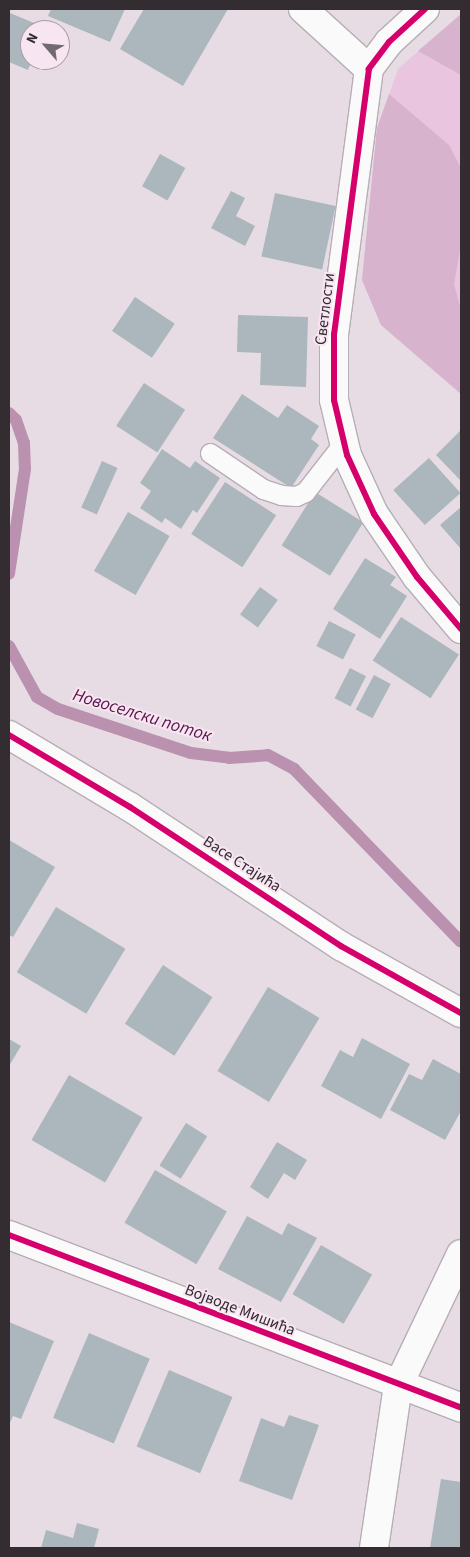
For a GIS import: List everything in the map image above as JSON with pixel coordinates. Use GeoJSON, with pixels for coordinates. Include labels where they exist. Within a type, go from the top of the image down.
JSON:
{"type":"FeatureCollection","features":[{"type":"Feature","properties":{"kind":"street"},"geometry":{"type":"LineString","coordinates":[[303,9],[369,68],[389,42],[425,9]]}},
{"type":"Feature","properties":{"kind":"street","name":"Светлости"},"geometry":{"type":"LineString","coordinates":[[369,68],[334,334],[334,400],[344,442],[374,514],[417,577],[461,629]]}},
{"type":"Feature","properties":{"kind":"street","name":"Васе Стајића"},"geometry":{"type":"LineString","coordinates":[[9,735],[130,807],[341,946],[461,1013]]}},
{"type":"Feature","properties":{"kind":"street","name":"Војводе Мишића"},"geometry":{"type":"LineString","coordinates":[[9,1235],[398,1386],[461,1408]]}},
{"type":"Feature","properties":{"kind":"street"},"geometry":{"type":"LineString","coordinates":[[374,1548],[398,1386],[461,1254]]}},
{"type":"Feature","properties":{"kind":"lane"},"geometry":{"type":"LineString","coordinates":[[210,453],[263,489],[281,495],[296,496],[305,492],[344,442]]}},
{"type":"Feature","properties":{"kind":"shaded area"},"geometry":{"type":"Polygon","coordinates":[[[461,14],[461,394],[381,325],[362,280],[377,128],[398,69],[461,14]]]}},
{"type":"Feature","properties":{"kind":"shaded area"},"geometry":{"type":"Polygon","coordinates":[[[461,14],[461,75],[418,51],[461,14]]]}},
{"type":"Feature","properties":{"kind":"shaded area"},"geometry":{"type":"Polygon","coordinates":[[[389,94],[449,145],[461,168],[461,244],[454,284],[461,310],[461,394],[381,325],[362,280],[377,128],[389,94]]]}},
{"type":"Feature","properties":{"kind":"building"},"geometry":{"type":"Polygon","coordinates":[[[51,9],[125,9],[110,42],[70,25],[70,20],[58,20],[48,16],[51,9]]]}},
{"type":"Feature","properties":{"kind":"building"},"geometry":{"type":"Polygon","coordinates":[[[144,9],[228,9],[183,86],[120,49],[144,9]]]}},
{"type":"Feature","properties":{"kind":"building"},"geometry":{"type":"Polygon","coordinates":[[[10,13],[27,20],[20,20],[20,67],[9,62],[10,13]]]}},
{"type":"Feature","properties":{"kind":"building"},"geometry":{"type":"Polygon","coordinates":[[[160,154],[185,168],[167,200],[142,186],[160,154]]]}},
{"type":"Feature","properties":{"kind":"building"},"geometry":{"type":"Polygon","coordinates":[[[231,191],[245,198],[236,216],[255,226],[245,246],[211,228],[231,191]]]}},
{"type":"Feature","properties":{"kind":"building"},"geometry":{"type":"Polygon","coordinates":[[[275,193],[336,206],[322,269],[261,257],[275,193]]]}},
{"type":"Feature","properties":{"kind":"building"},"geometry":{"type":"Polygon","coordinates":[[[135,297],[175,324],[152,358],[112,331],[135,297]]]}},
{"type":"Feature","properties":{"kind":"building"},"geometry":{"type":"Polygon","coordinates":[[[238,315],[308,317],[306,387],[260,385],[261,353],[237,352],[238,315]]]}},
{"type":"Feature","properties":{"kind":"building"},"geometry":{"type":"Polygon","coordinates":[[[144,383],[185,410],[157,452],[116,426],[144,383]]]}},
{"type":"Feature","properties":{"kind":"building"},"geometry":{"type":"Polygon","coordinates":[[[242,394],[278,418],[287,405],[319,426],[311,439],[319,445],[291,488],[213,438],[242,394]]]}},
{"type":"Feature","properties":{"kind":"building"},"geometry":{"type":"Polygon","coordinates":[[[461,430],[461,481],[436,455],[461,430]]]}},
{"type":"Feature","properties":{"kind":"building"},"geometry":{"type":"Polygon","coordinates":[[[162,449],[190,468],[195,461],[220,478],[197,513],[193,510],[181,529],[165,518],[162,523],[140,508],[151,491],[140,483],[162,449]]]}},
{"type":"Feature","properties":{"kind":"building"},"geometry":{"type":"Polygon","coordinates":[[[429,458],[460,493],[425,525],[393,490],[429,458]]]}},
{"type":"Feature","properties":{"kind":"building"},"geometry":{"type":"Polygon","coordinates":[[[102,461],[118,468],[97,515],[81,508],[102,461]]]}},
{"type":"Feature","properties":{"kind":"building"},"geometry":{"type":"Polygon","coordinates":[[[225,482],[276,515],[242,567],[191,534],[225,482]]]}},
{"type":"Feature","properties":{"kind":"building"},"geometry":{"type":"Polygon","coordinates":[[[315,492],[363,522],[330,576],[282,545],[315,492]]]}},
{"type":"Feature","properties":{"kind":"building"},"geometry":{"type":"Polygon","coordinates":[[[461,507],[461,549],[440,525],[461,507]]]}},
{"type":"Feature","properties":{"kind":"building"},"geometry":{"type":"Polygon","coordinates":[[[128,512],[170,536],[136,595],[94,571],[128,512]]]}},
{"type":"Feature","properties":{"kind":"building"},"geometry":{"type":"Polygon","coordinates":[[[365,558],[396,577],[390,585],[407,596],[380,639],[333,609],[365,558]]]}},
{"type":"Feature","properties":{"kind":"building"},"geometry":{"type":"Polygon","coordinates":[[[260,587],[278,600],[258,627],[240,615],[260,587]]]}},
{"type":"Feature","properties":{"kind":"building"},"geometry":{"type":"Polygon","coordinates":[[[401,617],[459,655],[431,698],[373,661],[401,617]]]}},
{"type":"Feature","properties":{"kind":"building"},"geometry":{"type":"Polygon","coordinates":[[[329,621],[356,635],[343,660],[316,646],[329,621]]]}},
{"type":"Feature","properties":{"kind":"building"},"geometry":{"type":"Polygon","coordinates":[[[350,668],[366,676],[351,706],[335,698],[350,668]]]}},
{"type":"Feature","properties":{"kind":"building"},"geometry":{"type":"Polygon","coordinates":[[[374,675],[391,684],[372,718],[356,709],[374,675]]]}},
{"type":"Feature","properties":{"kind":"building"},"geometry":{"type":"Polygon","coordinates":[[[9,840],[55,867],[13,937],[9,935],[9,840]]]}},
{"type":"Feature","properties":{"kind":"building"},"geometry":{"type":"Polygon","coordinates":[[[56,907],[125,949],[86,1014],[17,972],[56,907]]]}},
{"type":"Feature","properties":{"kind":"building"},"geometry":{"type":"Polygon","coordinates":[[[163,965],[212,997],[174,1056],[125,1024],[163,965]]]}},
{"type":"Feature","properties":{"kind":"building"},"geometry":{"type":"Polygon","coordinates":[[[268,987],[319,1018],[269,1102],[218,1071],[268,987]]]}},
{"type":"Feature","properties":{"kind":"building"},"geometry":{"type":"Polygon","coordinates":[[[362,1038],[410,1064],[381,1119],[321,1086],[340,1050],[353,1057],[362,1038]]]}},
{"type":"Feature","properties":{"kind":"building"},"geometry":{"type":"Polygon","coordinates":[[[9,1039],[21,1046],[9,1066],[9,1039]]]}},
{"type":"Feature","properties":{"kind":"building"},"geometry":{"type":"Polygon","coordinates":[[[433,1059],[461,1074],[461,1111],[445,1140],[390,1110],[409,1074],[422,1080],[433,1059]]]}},
{"type":"Feature","properties":{"kind":"building"},"geometry":{"type":"Polygon","coordinates":[[[69,1075],[143,1118],[105,1182],[32,1140],[69,1075]]]}},
{"type":"Feature","properties":{"kind":"building"},"geometry":{"type":"Polygon","coordinates":[[[186,1123],[207,1136],[181,1179],[160,1165],[186,1123]]]}},
{"type":"Feature","properties":{"kind":"building"},"geometry":{"type":"Polygon","coordinates":[[[277,1142],[307,1160],[295,1180],[284,1173],[268,1199],[250,1187],[277,1142]]]}},
{"type":"Feature","properties":{"kind":"building"},"geometry":{"type":"Polygon","coordinates":[[[155,1170],[227,1212],[196,1264],[124,1223],[155,1170]]]}},
{"type":"Feature","properties":{"kind":"building"},"geometry":{"type":"Polygon","coordinates":[[[247,1216],[282,1235],[288,1223],[317,1238],[281,1302],[218,1269],[247,1216]]]}},
{"type":"Feature","properties":{"kind":"building"},"geometry":{"type":"Polygon","coordinates":[[[321,1245],[372,1274],[344,1324],[292,1294],[321,1245]]]}},
{"type":"Feature","properties":{"kind":"building"},"geometry":{"type":"Polygon","coordinates":[[[9,1322],[54,1341],[21,1419],[13,1416],[9,1425],[9,1322]]]}},
{"type":"Feature","properties":{"kind":"building"},"geometry":{"type":"Polygon","coordinates":[[[89,1333],[150,1359],[114,1443],[53,1418],[89,1333]]]}},
{"type":"Feature","properties":{"kind":"building"},"geometry":{"type":"Polygon","coordinates":[[[169,1370],[233,1397],[200,1473],[137,1446],[169,1370]]]}},
{"type":"Feature","properties":{"kind":"building"},"geometry":{"type":"Polygon","coordinates":[[[289,1415],[319,1425],[292,1500],[239,1481],[261,1418],[284,1427],[289,1415]]]}},
{"type":"Feature","properties":{"kind":"building"},"geometry":{"type":"Polygon","coordinates":[[[441,1479],[461,1482],[461,1548],[430,1548],[441,1479]]]}},
{"type":"Feature","properties":{"kind":"building"},"geometry":{"type":"Polygon","coordinates":[[[77,1523],[99,1529],[94,1548],[41,1548],[46,1530],[73,1538],[77,1523]]]}},
{"type":"Feature","properties":{"kind":"waterway","name":"Новоселски поток"},"geometry":{"type":"LineString","coordinates":[[9,413],[16,420],[24,443],[25,469],[9,574]]}},
{"type":"Feature","properties":{"kind":"waterway","name":"Новоселски поток"},"geometry":{"type":"LineString","coordinates":[[9,646],[37,697],[58,709],[191,753],[229,758],[268,755],[294,769],[461,942]]}},
{"type":"Feature","properties":{"kind":"cycle path"},"geometry":{"type":"LineString","coordinates":[[425,9],[389,42],[369,69],[334,334],[334,400],[347,455],[374,514],[417,577],[461,629]]}},
{"type":"Feature","properties":{"kind":"cycle path"},"geometry":{"type":"LineString","coordinates":[[9,735],[130,807],[341,946],[461,1013]]}},
{"type":"Feature","properties":{"kind":"cycle path"},"geometry":{"type":"LineString","coordinates":[[9,1235],[461,1408]]}}]}
